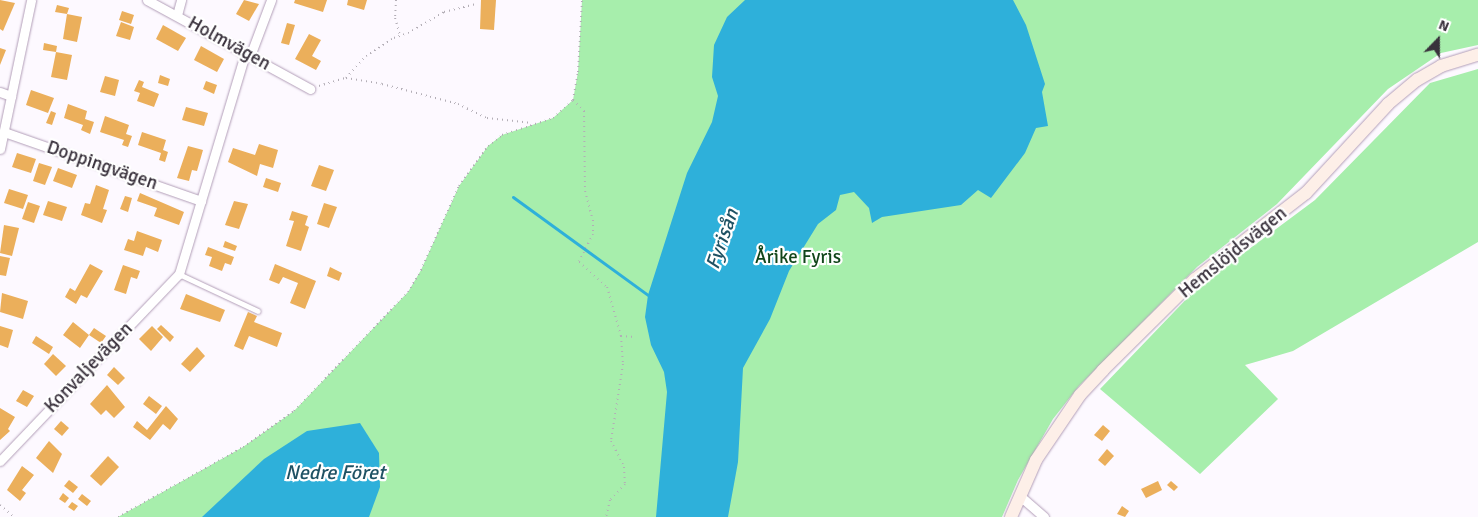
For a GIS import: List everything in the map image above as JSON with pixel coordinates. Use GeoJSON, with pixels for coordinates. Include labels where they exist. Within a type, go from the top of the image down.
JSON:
{"type":"FeatureCollection","features":[{"type":"Feature","properties":{"kind":"street"},"geometry":{"type":"LineString","coordinates":[[0,149],[31,0]]}},
{"type":"Feature","properties":{"kind":"street","name":"Holmvägen"},"geometry":{"type":"LineString","coordinates":[[147,0],[310,89]]}},
{"type":"Feature","properties":{"kind":"street"},"geometry":{"type":"LineString","coordinates":[[177,15],[181,0]]}},
{"type":"Feature","properties":{"kind":"street","name":"Konvaljevägen"},"geometry":{"type":"LineString","coordinates":[[0,461],[179,274],[248,55],[271,0]]}},
{"type":"Feature","properties":{"kind":"street","name":"Hemslöjdsvägen"},"geometry":{"type":"LineString","coordinates":[[1012,517],[1036,460],[1080,396],[1195,279],[1306,193],[1388,104],[1417,80],[1441,66],[1478,56]]}},
{"type":"Feature","properties":{"kind":"street"},"geometry":{"type":"LineString","coordinates":[[0,92],[11,96]]}},
{"type":"Feature","properties":{"kind":"street","name":"Doppingvägen"},"geometry":{"type":"LineString","coordinates":[[4,132],[201,201]]}},
{"type":"Feature","properties":{"kind":"street"},"geometry":{"type":"LineString","coordinates":[[1020,496],[1044,517]]}},
{"type":"Feature","properties":{"kind":"lane"},"geometry":{"type":"LineString","coordinates":[[179,274],[258,311]]}},
{"type":"Feature","properties":{"kind":"path"},"geometry":{"type":"LineString","coordinates":[[396,0],[395,18],[400,36]]}},
{"type":"Feature","properties":{"kind":"path"},"geometry":{"type":"LineString","coordinates":[[118,517],[243,447],[294,411],[408,292],[421,270],[449,206],[476,160],[502,136],[553,118],[573,100],[578,72],[582,0]]}},
{"type":"Feature","properties":{"kind":"path"},"geometry":{"type":"LineString","coordinates":[[346,78],[366,56],[400,36],[444,12],[476,4]]}},
{"type":"Feature","properties":{"kind":"path"},"geometry":{"type":"LineString","coordinates":[[310,89],[346,78],[411,90],[458,104],[487,118],[534,124]]}},
{"type":"Feature","properties":{"kind":"path"},"geometry":{"type":"LineString","coordinates":[[573,100],[584,111],[585,191],[593,220],[593,234],[579,262],[607,287],[621,336],[622,364],[611,441],[624,467],[625,484],[610,500],[606,517]]}},
{"type":"Feature","properties":{"kind":"path"},"geometry":{"type":"LineString","coordinates":[[621,336],[635,337]]}},
{"type":"Feature","properties":{"kind":"path"},"geometry":{"type":"LineString","coordinates":[[0,505],[14,517]]}},
{"type":"Feature","properties":{"kind":"green space","name":"Årike Fyris"},"geometry":{"type":"Polygon","coordinates":[[[582,0],[1478,0],[1478,45],[1441,53],[1388,89],[1277,204],[1197,267],[1079,386],[1053,419],[1018,480],[1002,517],[118,517],[243,447],[294,411],[408,292],[421,270],[459,186],[488,146],[502,135],[553,118],[573,100],[578,72],[582,0]]]}},
{"type":"Feature","properties":{"kind":"green space"},"geometry":{"type":"Polygon","coordinates":[[[1478,69],[1478,242],[1293,351],[1245,365],[1278,399],[1200,474],[1100,389],[1198,287],[1315,200],[1430,83],[1478,69]]]}},
{"type":"Feature","properties":{"kind":"water","name":"Fyrisån"},"geometry":{"type":"Polygon","coordinates":[[[745,0],[1013,0],[1026,25],[1045,84],[1042,92],[1048,126],[1036,128],[1025,153],[991,198],[978,190],[961,205],[882,217],[872,223],[869,208],[854,192],[840,195],[836,210],[818,224],[789,271],[770,319],[743,368],[738,462],[728,517],[656,517],[667,392],[664,372],[651,345],[645,317],[648,295],[687,173],[712,122],[718,96],[712,77],[714,45],[727,17],[745,0]]]}},
{"type":"Feature","properties":{"kind":"water","name":"Nedre Föret"},"geometry":{"type":"Polygon","coordinates":[[[360,423],[379,453],[380,487],[369,517],[202,517],[264,459],[307,431],[360,423]]]}},
{"type":"Feature","properties":{"kind":"building"},"geometry":{"type":"Polygon","coordinates":[[[0,0],[15,3],[3,31],[0,29],[0,0]]]}},
{"type":"Feature","properties":{"kind":"building"},"geometry":{"type":"Polygon","coordinates":[[[244,0],[259,4],[249,21],[236,14],[244,0]]]}},
{"type":"Feature","properties":{"kind":"building"},"geometry":{"type":"Polygon","coordinates":[[[295,0],[327,0],[323,12],[294,3],[295,0]]]}},
{"type":"Feature","properties":{"kind":"building"},"geometry":{"type":"Polygon","coordinates":[[[348,0],[367,0],[364,10],[347,5],[348,0]]]}},
{"type":"Feature","properties":{"kind":"building"},"geometry":{"type":"Polygon","coordinates":[[[481,0],[496,0],[494,30],[480,29],[481,0]]]}},
{"type":"Feature","properties":{"kind":"building"},"geometry":{"type":"Polygon","coordinates":[[[57,5],[69,8],[67,14],[55,12],[57,5]]]}},
{"type":"Feature","properties":{"kind":"building"},"geometry":{"type":"Polygon","coordinates":[[[122,11],[134,15],[131,24],[119,20],[122,11]]]}},
{"type":"Feature","properties":{"kind":"building"},"geometry":{"type":"Polygon","coordinates":[[[67,14],[82,17],[77,42],[63,39],[67,14]]]}},
{"type":"Feature","properties":{"kind":"building"},"geometry":{"type":"Polygon","coordinates":[[[121,22],[134,27],[130,40],[116,36],[121,22]]]}},
{"type":"Feature","properties":{"kind":"building"},"geometry":{"type":"Polygon","coordinates":[[[287,23],[295,25],[289,45],[281,43],[287,23]]]}},
{"type":"Feature","properties":{"kind":"building"},"geometry":{"type":"Polygon","coordinates":[[[163,25],[186,38],[178,51],[156,39],[163,25]]]}},
{"type":"Feature","properties":{"kind":"building"},"geometry":{"type":"Polygon","coordinates":[[[309,34],[321,40],[312,56],[321,61],[316,70],[295,59],[309,34]]]}},
{"type":"Feature","properties":{"kind":"building"},"geometry":{"type":"Polygon","coordinates":[[[44,43],[57,46],[56,52],[43,50],[44,43]]]}},
{"type":"Feature","properties":{"kind":"building"},"geometry":{"type":"Polygon","coordinates":[[[201,46],[224,59],[217,72],[194,60],[201,46]]]}},
{"type":"Feature","properties":{"kind":"building"},"geometry":{"type":"Polygon","coordinates":[[[0,48],[6,50],[0,65],[0,48]]]}},
{"type":"Feature","properties":{"kind":"building"},"geometry":{"type":"Polygon","coordinates":[[[56,52],[72,55],[67,80],[51,77],[56,52]]]}},
{"type":"Feature","properties":{"kind":"building"},"geometry":{"type":"Polygon","coordinates":[[[160,75],[170,79],[168,86],[158,83],[160,75]]]}},
{"type":"Feature","properties":{"kind":"building"},"geometry":{"type":"Polygon","coordinates":[[[105,76],[119,80],[115,96],[100,92],[105,76]]]}},
{"type":"Feature","properties":{"kind":"building"},"geometry":{"type":"Polygon","coordinates":[[[139,80],[144,82],[142,87],[159,94],[154,107],[137,101],[140,93],[134,91],[139,80]]]}},
{"type":"Feature","properties":{"kind":"building"},"geometry":{"type":"Polygon","coordinates":[[[206,81],[217,85],[214,94],[203,89],[206,81]]]}},
{"type":"Feature","properties":{"kind":"building"},"geometry":{"type":"Polygon","coordinates":[[[31,90],[54,98],[48,113],[26,105],[31,90]]]}},
{"type":"Feature","properties":{"kind":"building"},"geometry":{"type":"Polygon","coordinates":[[[68,104],[87,111],[85,119],[94,122],[90,134],[81,130],[83,125],[64,118],[68,104]]]}},
{"type":"Feature","properties":{"kind":"building"},"geometry":{"type":"Polygon","coordinates":[[[186,107],[208,113],[204,126],[182,120],[186,107]]]}},
{"type":"Feature","properties":{"kind":"building"},"geometry":{"type":"Polygon","coordinates":[[[51,111],[56,113],[52,125],[46,123],[51,111]]]}},
{"type":"Feature","properties":{"kind":"building"},"geometry":{"type":"Polygon","coordinates":[[[105,116],[129,125],[126,134],[132,136],[128,147],[122,145],[124,140],[100,132],[105,116]]]}},
{"type":"Feature","properties":{"kind":"building"},"geometry":{"type":"Polygon","coordinates":[[[142,132],[166,140],[163,150],[168,152],[165,162],[159,160],[161,153],[138,145],[142,132]]]}},
{"type":"Feature","properties":{"kind":"building"},"geometry":{"type":"Polygon","coordinates":[[[259,144],[278,150],[273,168],[260,164],[257,176],[228,162],[233,148],[255,155],[259,144]]]}},
{"type":"Feature","properties":{"kind":"building"},"geometry":{"type":"Polygon","coordinates":[[[188,146],[203,150],[197,171],[192,170],[189,181],[177,178],[188,146]]]}},
{"type":"Feature","properties":{"kind":"building"},"geometry":{"type":"Polygon","coordinates":[[[17,153],[36,159],[31,173],[12,167],[17,153]]]}},
{"type":"Feature","properties":{"kind":"building"},"geometry":{"type":"Polygon","coordinates":[[[39,163],[52,167],[45,185],[33,181],[39,163]]]}},
{"type":"Feature","properties":{"kind":"building"},"geometry":{"type":"Polygon","coordinates":[[[319,165],[334,170],[326,191],[311,186],[319,165]]]}},
{"type":"Feature","properties":{"kind":"building"},"geometry":{"type":"Polygon","coordinates":[[[58,168],[77,175],[72,188],[53,181],[58,168]]]}},
{"type":"Feature","properties":{"kind":"building"},"geometry":{"type":"Polygon","coordinates":[[[266,178],[281,183],[278,192],[263,187],[266,178]]]}},
{"type":"Feature","properties":{"kind":"building"},"geometry":{"type":"Polygon","coordinates":[[[96,185],[109,190],[103,209],[107,210],[102,223],[81,215],[85,203],[90,204],[96,185]]]}},
{"type":"Feature","properties":{"kind":"building"},"geometry":{"type":"Polygon","coordinates":[[[9,189],[28,195],[23,209],[4,203],[9,189]]]}},
{"type":"Feature","properties":{"kind":"building"},"geometry":{"type":"Polygon","coordinates":[[[140,193],[184,212],[179,225],[154,216],[157,208],[137,201],[140,193]]]}},
{"type":"Feature","properties":{"kind":"building"},"geometry":{"type":"Polygon","coordinates":[[[125,196],[132,198],[128,212],[120,209],[125,196]]]}},
{"type":"Feature","properties":{"kind":"building"},"geometry":{"type":"Polygon","coordinates":[[[48,201],[67,207],[62,221],[43,215],[48,201]]]}},
{"type":"Feature","properties":{"kind":"building"},"geometry":{"type":"Polygon","coordinates":[[[234,201],[248,204],[239,229],[225,225],[234,201]]]}},
{"type":"Feature","properties":{"kind":"building"},"geometry":{"type":"Polygon","coordinates":[[[28,202],[40,206],[34,223],[22,219],[28,202]]]}},
{"type":"Feature","properties":{"kind":"building"},"geometry":{"type":"Polygon","coordinates":[[[324,203],[337,207],[329,228],[317,224],[324,203]]]}},
{"type":"Feature","properties":{"kind":"building"},"geometry":{"type":"Polygon","coordinates":[[[292,211],[308,216],[305,225],[309,227],[301,251],[286,246],[294,221],[289,220],[292,211]]]}},
{"type":"Feature","properties":{"kind":"building"},"geometry":{"type":"Polygon","coordinates":[[[4,225],[19,228],[12,256],[0,253],[4,225]]]}},
{"type":"Feature","properties":{"kind":"building"},"geometry":{"type":"Polygon","coordinates":[[[137,231],[162,240],[158,252],[146,247],[143,256],[124,250],[128,239],[134,241],[137,231]]]}},
{"type":"Feature","properties":{"kind":"building"},"geometry":{"type":"Polygon","coordinates":[[[225,241],[237,246],[235,251],[223,247],[225,241]]]}},
{"type":"Feature","properties":{"kind":"building"},"geometry":{"type":"Polygon","coordinates":[[[208,247],[234,257],[231,265],[225,263],[222,271],[209,266],[212,257],[205,255],[208,247]]]}},
{"type":"Feature","properties":{"kind":"building"},"geometry":{"type":"Polygon","coordinates":[[[0,256],[10,258],[6,276],[0,275],[0,256]]]}},
{"type":"Feature","properties":{"kind":"building"},"geometry":{"type":"Polygon","coordinates":[[[90,264],[103,271],[87,298],[81,295],[76,304],[65,297],[70,288],[75,291],[90,264]]]}},
{"type":"Feature","properties":{"kind":"building"},"geometry":{"type":"Polygon","coordinates":[[[275,264],[316,281],[305,309],[290,303],[298,283],[283,277],[279,284],[269,280],[275,264]]]}},
{"type":"Feature","properties":{"kind":"building"},"geometry":{"type":"Polygon","coordinates":[[[123,265],[140,271],[137,279],[131,277],[126,294],[114,290],[123,265]]]}},
{"type":"Feature","properties":{"kind":"building"},"geometry":{"type":"Polygon","coordinates":[[[330,267],[342,273],[339,281],[327,276],[330,267]]]}},
{"type":"Feature","properties":{"kind":"building"},"geometry":{"type":"Polygon","coordinates":[[[2,293],[28,301],[23,319],[0,312],[2,293]]]}},
{"type":"Feature","properties":{"kind":"building"},"geometry":{"type":"Polygon","coordinates":[[[186,294],[225,310],[220,322],[180,309],[186,294]]]}},
{"type":"Feature","properties":{"kind":"building"},"geometry":{"type":"Polygon","coordinates":[[[248,312],[257,316],[254,322],[282,333],[277,347],[249,336],[243,350],[234,346],[248,312]]]}},
{"type":"Feature","properties":{"kind":"building"},"geometry":{"type":"Polygon","coordinates":[[[73,322],[89,335],[80,348],[63,335],[73,322]]]}},
{"type":"Feature","properties":{"kind":"building"},"geometry":{"type":"Polygon","coordinates":[[[161,325],[174,337],[170,342],[157,329],[161,325]]]}},
{"type":"Feature","properties":{"kind":"building"},"geometry":{"type":"Polygon","coordinates":[[[0,326],[13,330],[8,348],[0,345],[0,326]]]}},
{"type":"Feature","properties":{"kind":"building"},"geometry":{"type":"Polygon","coordinates":[[[152,326],[163,337],[151,351],[139,339],[152,326]]]}},
{"type":"Feature","properties":{"kind":"building"},"geometry":{"type":"Polygon","coordinates":[[[94,328],[106,336],[101,343],[89,335],[94,328]]]}},
{"type":"Feature","properties":{"kind":"building"},"geometry":{"type":"Polygon","coordinates":[[[36,336],[53,347],[49,354],[32,343],[36,336]]]}},
{"type":"Feature","properties":{"kind":"building"},"geometry":{"type":"Polygon","coordinates":[[[197,347],[205,356],[190,372],[181,364],[197,347]]]}},
{"type":"Feature","properties":{"kind":"building"},"geometry":{"type":"Polygon","coordinates":[[[53,354],[66,366],[56,376],[44,364],[53,354]]]}},
{"type":"Feature","properties":{"kind":"building"},"geometry":{"type":"Polygon","coordinates":[[[114,367],[125,378],[118,385],[107,375],[114,367]]]}},
{"type":"Feature","properties":{"kind":"building"},"geometry":{"type":"Polygon","coordinates":[[[107,385],[125,407],[114,418],[106,410],[101,415],[90,404],[107,385]]]}},
{"type":"Feature","properties":{"kind":"building"},"geometry":{"type":"Polygon","coordinates":[[[23,390],[34,396],[27,407],[16,401],[23,390]]]}},
{"type":"Feature","properties":{"kind":"building"},"geometry":{"type":"Polygon","coordinates":[[[149,396],[162,406],[156,414],[143,404],[149,396]]]}},
{"type":"Feature","properties":{"kind":"building"},"geometry":{"type":"Polygon","coordinates":[[[166,406],[178,419],[170,430],[163,424],[150,440],[133,427],[137,421],[147,430],[166,406]]]}},
{"type":"Feature","properties":{"kind":"building"},"geometry":{"type":"Polygon","coordinates":[[[0,408],[15,417],[8,429],[10,431],[0,440],[0,408]]]}},
{"type":"Feature","properties":{"kind":"building"},"geometry":{"type":"Polygon","coordinates":[[[61,421],[69,428],[62,436],[54,429],[61,421]]]}},
{"type":"Feature","properties":{"kind":"building"},"geometry":{"type":"Polygon","coordinates":[[[1103,425],[1110,431],[1102,441],[1094,435],[1103,425]]]}},
{"type":"Feature","properties":{"kind":"building"},"geometry":{"type":"Polygon","coordinates":[[[49,441],[62,454],[53,473],[36,458],[49,441]]]}},
{"type":"Feature","properties":{"kind":"building"},"geometry":{"type":"Polygon","coordinates":[[[1107,449],[1114,456],[1105,466],[1098,460],[1107,449]]]}},
{"type":"Feature","properties":{"kind":"building"},"geometry":{"type":"Polygon","coordinates":[[[108,456],[119,467],[101,486],[90,476],[108,456]]]}},
{"type":"Feature","properties":{"kind":"building"},"geometry":{"type":"Polygon","coordinates":[[[22,466],[34,475],[22,490],[26,493],[20,501],[7,490],[22,466]]]}},
{"type":"Feature","properties":{"kind":"building"},"geometry":{"type":"Polygon","coordinates":[[[69,480],[78,487],[73,493],[64,486],[69,480]]]}},
{"type":"Feature","properties":{"kind":"building"},"geometry":{"type":"Polygon","coordinates":[[[1158,481],[1162,490],[1146,498],[1141,489],[1158,481]]]}},
{"type":"Feature","properties":{"kind":"building"},"geometry":{"type":"Polygon","coordinates":[[[1171,481],[1178,487],[1174,491],[1167,485],[1171,481]]]}},
{"type":"Feature","properties":{"kind":"building"},"geometry":{"type":"Polygon","coordinates":[[[63,493],[69,498],[65,503],[59,499],[63,493]]]}},
{"type":"Feature","properties":{"kind":"building"},"geometry":{"type":"Polygon","coordinates":[[[82,494],[91,501],[87,506],[78,499],[82,494]]]}},
{"type":"Feature","properties":{"kind":"building"},"geometry":{"type":"Polygon","coordinates":[[[72,502],[78,506],[74,511],[68,507],[72,502]]]}},
{"type":"Feature","properties":{"kind":"building"},"geometry":{"type":"Polygon","coordinates":[[[1122,506],[1129,511],[1125,517],[1117,514],[1122,506]]]}},
{"type":"Feature","properties":{"kind":"waterway"},"geometry":{"type":"LineString","coordinates":[[513,197],[648,295]]}}]}
